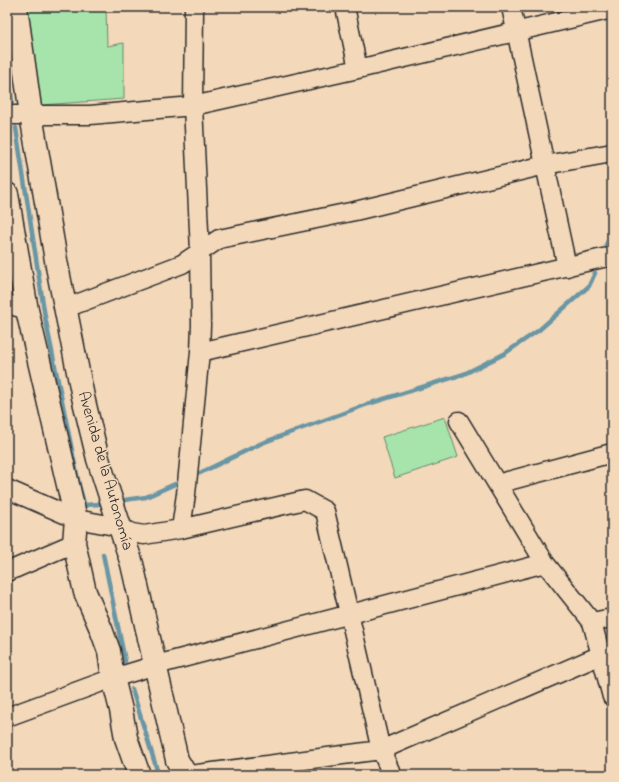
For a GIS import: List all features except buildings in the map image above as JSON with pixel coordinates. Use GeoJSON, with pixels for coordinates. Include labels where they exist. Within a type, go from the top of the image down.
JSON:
{"type":"FeatureCollection","features":[{"type":"Feature","properties":{"kind":"street","name":"Avenida de la Autonomía"},"geometry":{"type":"LineString","coordinates":[[16,7],[31,115],[84,404],[98,459],[132,564],[177,760],[186,775]]}},
{"type":"Feature","properties":{"kind":"street"},"geometry":{"type":"LineString","coordinates":[[182,528],[200,352],[200,251],[193,106],[194,7]]}},
{"type":"Feature","properties":{"kind":"street"},"geometry":{"type":"LineString","coordinates":[[345,7],[358,69]]}},
{"type":"Feature","properties":{"kind":"street"},"geometry":{"type":"LineString","coordinates":[[511,7],[567,267]]}},
{"type":"Feature","properties":{"kind":"street"},"geometry":{"type":"LineString","coordinates":[[7,115],[90,115],[193,106],[612,9]]}},
{"type":"Feature","properties":{"kind":"street"},"geometry":{"type":"LineString","coordinates":[[66,308],[182,264],[219,239],[355,211],[545,165],[612,153]]}},
{"type":"Feature","properties":{"kind":"street"},"geometry":{"type":"LineString","coordinates":[[7,194],[17,307],[76,519],[74,543],[85,592],[109,651],[113,678],[126,738],[139,775]]}},
{"type":"Feature","properties":{"kind":"street"},"geometry":{"type":"LineString","coordinates":[[200,352],[612,257]]}},
{"type":"Feature","properties":{"kind":"street"},"geometry":{"type":"LineString","coordinates":[[459,421],[545,563],[592,622],[612,697]]}},
{"type":"Feature","properties":{"kind":"street"},"geometry":{"type":"LineString","coordinates":[[497,484],[612,453]]}},
{"type":"Feature","properties":{"kind":"street"},"geometry":{"type":"LineString","coordinates":[[7,489],[76,519],[120,527],[132,533],[144,535],[182,528],[305,500],[325,511],[381,750],[392,775]]}},
{"type":"Feature","properties":{"kind":"street"},"geometry":{"type":"LineString","coordinates":[[7,572],[74,543]]}},
{"type":"Feature","properties":{"kind":"street"},"geometry":{"type":"LineString","coordinates":[[7,717],[113,678],[156,665],[349,613],[545,563]]}},
{"type":"Feature","properties":{"kind":"street"},"geometry":{"type":"LineString","coordinates":[[592,622],[612,618]]}},
{"type":"Feature","properties":{"kind":"street"},"geometry":{"type":"LineString","coordinates":[[190,775],[381,750],[601,655]]}},
{"type":"Feature","properties":{"kind":"green space"},"geometry":{"type":"Polygon","coordinates":[[[27,7],[106,7],[107,46],[124,43],[124,99],[41,105],[27,7]]]}},
{"type":"Feature","properties":{"kind":"green space"},"geometry":{"type":"Polygon","coordinates":[[[445,417],[458,457],[395,478],[382,437],[445,417]]]}},
{"type":"Feature","properties":{"kind":"waterway"},"geometry":{"type":"LineString","coordinates":[[7,70],[12,102]]}},
{"type":"Feature","properties":{"kind":"waterway"},"geometry":{"type":"LineString","coordinates":[[16,128],[45,317],[79,485],[85,507]]}},
{"type":"Feature","properties":{"kind":"waterway"},"geometry":{"type":"LineString","coordinates":[[606,245],[612,233]]}},
{"type":"Feature","properties":{"kind":"waterway"},"geometry":{"type":"LineString","coordinates":[[200,473],[262,443],[368,404],[464,374],[504,354],[539,330],[589,286],[595,273]]}},
{"type":"Feature","properties":{"kind":"waterway"},"geometry":{"type":"LineString","coordinates":[[124,500],[146,497],[175,484]]}},
{"type":"Feature","properties":{"kind":"waterway"},"geometry":{"type":"LineString","coordinates":[[85,505],[99,504]]}},
{"type":"Feature","properties":{"kind":"waterway"},"geometry":{"type":"LineString","coordinates":[[103,554],[125,661]]}},
{"type":"Feature","properties":{"kind":"waterway"},"geometry":{"type":"LineString","coordinates":[[132,689],[157,770]]}}]}
